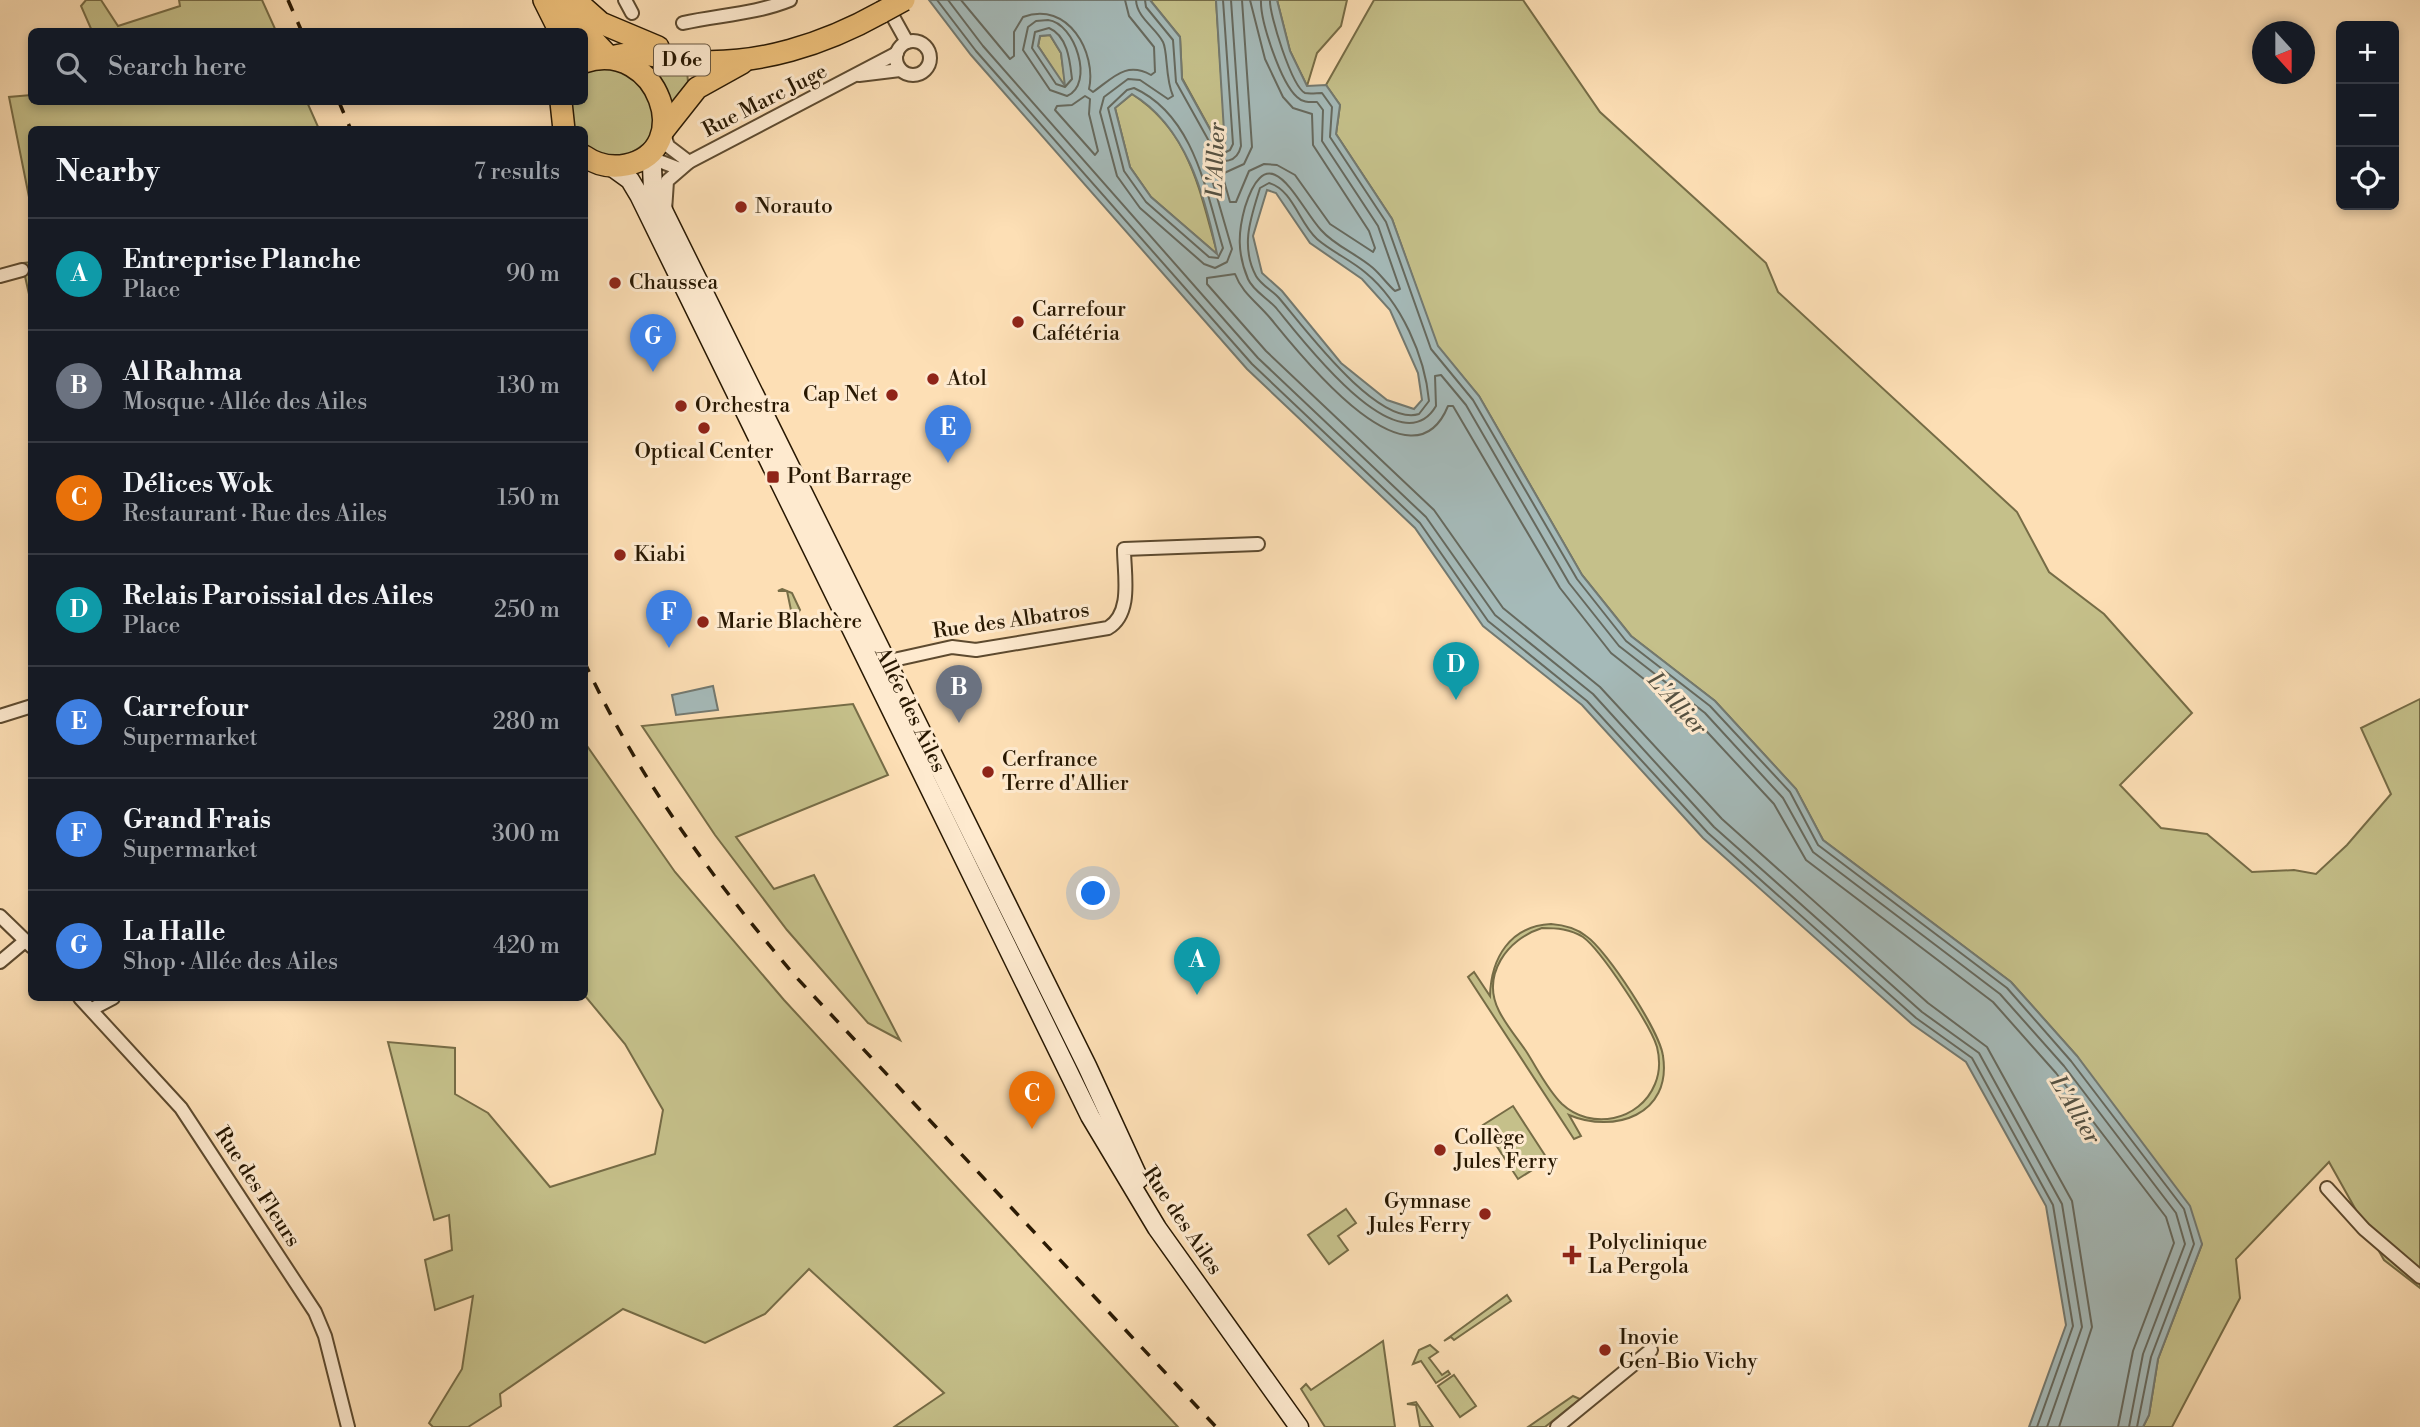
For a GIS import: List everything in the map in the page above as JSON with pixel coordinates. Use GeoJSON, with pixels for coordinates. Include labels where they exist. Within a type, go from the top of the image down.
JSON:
{"type":"FeatureCollection","features":[{"type":"Feature","properties":{"kind":"main road"},"geometry":{"type":"LineString","coordinates":[[544,0],[558,28]]}},
{"type":"Feature","properties":{"kind":"main road"},"geometry":{"type":"LineString","coordinates":[[562,0],[582,28]]}},
{"type":"Feature","properties":{"kind":"main road"},"geometry":{"type":"LineString","coordinates":[[575,0],[601,23],[651,46],[685,54],[753,58]]}},
{"type":"Feature","properties":{"kind":"main road","name":"D 6e"},"geometry":{"type":"LineString","coordinates":[[610,57],[641,52],[691,61],[753,58],[821,42],[883,6],[904,0]]}},
{"type":"Feature","properties":{"kind":"main road"},"geometry":{"type":"LineString","coordinates":[[588,34],[610,57],[633,65],[655,88],[662,106],[663,131],[650,154],[628,165],[612,167],[588,158]]}},
{"type":"Feature","properties":{"kind":"main road"},"geometry":{"type":"LineString","coordinates":[[588,61],[610,57]]}},
{"type":"Feature","properties":{"kind":"main road","name":"D 6e"},"geometry":{"type":"LineString","coordinates":[[663,131],[697,89],[720,73],[753,58]]}},
{"type":"Feature","properties":{"kind":"main road"},"geometry":{"type":"LineString","coordinates":[[561,105],[564,126]]}},
{"type":"Feature","properties":{"kind":"main road","name":"Allée des Ailes"},"geometry":{"type":"LineString","coordinates":[[650,154],[653,190],[1047,1027]]}},
{"type":"Feature","properties":{"kind":"main road","name":"Allée des Ailes"},"geometry":{"type":"LineString","coordinates":[[612,167],[630,180],[639,195],[1070,1035]]}},
{"type":"Feature","properties":{"kind":"main road","name":"Rue des Ailes"},"geometry":{"type":"LineString","coordinates":[[1047,1027],[1090,1116],[1157,1228],[1299,1427]]}},
{"type":"Feature","properties":{"kind":"main road","name":"Rue des Ailes"},"geometry":{"type":"LineString","coordinates":[[1070,1035],[1163,1224],[1309,1427]]}},
{"type":"Feature","properties":{"kind":"street"},"geometry":{"type":"LineString","coordinates":[[625,0],[632,12]]}},
{"type":"Feature","properties":{"kind":"street"},"geometry":{"type":"LineString","coordinates":[[683,23],[719,15],[751,13],[772,3],[790,0]]}},
{"type":"Feature","properties":{"kind":"street"},"geometry":{"type":"LineString","coordinates":[[883,6],[906,43]]}},
{"type":"Feature","properties":{"kind":"street"},"geometry":{"type":"LineString","coordinates":[[917,42],[926,48],[928,64],[918,74],[908,75],[900,70],[897,53],[906,43],[917,42]]}},
{"type":"Feature","properties":{"kind":"street","name":"Rue Marc Juge"},"geometry":{"type":"LineString","coordinates":[[663,131],[668,146],[684,165],[897,53]]}},
{"type":"Feature","properties":{"kind":"street","name":"Rue Marc Juge"},"geometry":{"type":"LineString","coordinates":[[859,75],[900,70]]}},
{"type":"Feature","properties":{"kind":"street"},"geometry":{"type":"LineString","coordinates":[[650,154],[659,161],[684,165]]}},
{"type":"Feature","properties":{"kind":"street"},"geometry":{"type":"LineString","coordinates":[[665,212],[667,181],[684,165]]}},
{"type":"Feature","properties":{"kind":"street"},"geometry":{"type":"LineString","coordinates":[[0,276],[22,270]]}},
{"type":"Feature","properties":{"kind":"street","name":"Rue des Albatros"},"geometry":{"type":"LineString","coordinates":[[877,663],[952,647],[976,650],[1108,628],[1117,622],[1124,610],[1124,549],[1258,544]]}},
{"type":"Feature","properties":{"kind":"street"},"geometry":{"type":"LineString","coordinates":[[0,716],[28,707]]}},
{"type":"Feature","properties":{"kind":"street"},"geometry":{"type":"LineString","coordinates":[[0,916],[28,944],[0,962]]}},
{"type":"Feature","properties":{"kind":"street","name":"Rue des Fleurs"},"geometry":{"type":"LineString","coordinates":[[83,1001],[197,1129],[315,1312],[325,1336],[348,1427]]}},
{"type":"Feature","properties":{"kind":"street"},"geometry":{"type":"LineString","coordinates":[[92,1009],[107,1001]]}},
{"type":"Feature","properties":{"kind":"street"},"geometry":{"type":"LineString","coordinates":[[2327,1188],[2364,1229],[2420,1278]]}},
{"type":"Feature","properties":{"kind":"street"},"geometry":{"type":"LineString","coordinates":[[1557,1427],[1651,1350]]}},
{"type":"Feature","properties":{"kind":"shaded area"},"geometry":{"type":"Polygon","coordinates":[[[86,0],[101,0],[118,26],[180,6],[179,0],[262,0],[275,28],[91,28],[81,6],[86,0]]]}},
{"type":"Feature","properties":{"kind":"shaded area"},"geometry":{"type":"Polygon","coordinates":[[[1150,0],[1216,0],[1226,148],[1216,140],[1182,78],[1180,37],[1150,0]]]}},
{"type":"Feature","properties":{"kind":"shaded area"},"geometry":{"type":"Polygon","coordinates":[[[1277,0],[1347,0],[1341,26],[1317,53],[1307,86],[1290,51],[1277,0]]]}},
{"type":"Feature","properties":{"kind":"shaded area"},"geometry":{"type":"Polygon","coordinates":[[[1374,0],[1523,0],[1600,112],[1766,263],[1778,292],[2017,512],[2049,572],[2104,614],[2192,713],[2120,785],[2161,828],[2207,834],[2252,872],[2294,870],[2316,874],[2347,845],[2391,794],[2361,728],[2420,699],[2420,1288],[2384,1260],[2329,1162],[2236,1259],[2240,1298],[2172,1427],[2143,1427],[2149,1415],[2158,1359],[2202,1244],[2077,1056],[2011,982],[1823,840],[1796,789],[1715,701],[1631,636],[1582,575],[1479,396],[1437,346],[1392,219],[1336,134],[1340,105],[1326,85],[1374,0]]]}},
{"type":"Feature","properties":{"kind":"shaded area"},"geometry":{"type":"Polygon","coordinates":[[[1050,35],[1061,53],[1066,89],[1038,46],[1040,36],[1050,35]]]}},
{"type":"Feature","properties":{"kind":"shaded area"},"geometry":{"type":"Polygon","coordinates":[[[638,59],[687,71],[688,82],[670,110],[638,59]]]}},
{"type":"Feature","properties":{"kind":"shaded area"},"geometry":{"type":"Polygon","coordinates":[[[596,66],[631,73],[655,107],[651,138],[635,151],[619,156],[603,154],[588,146],[588,126],[573,126],[570,105],[588,105],[588,70],[596,66]]]}},
{"type":"Feature","properties":{"kind":"shaded area"},"geometry":{"type":"Polygon","coordinates":[[[1132,94],[1152,109],[1181,145],[1198,186],[1218,255],[1151,197],[1130,167],[1115,108],[1132,94]]]}},
{"type":"Feature","properties":{"kind":"shaded area"},"geometry":{"type":"Polygon","coordinates":[[[28,95],[28,105],[308,105],[318,126],[28,126],[28,192],[9,97],[28,95]]]}},
{"type":"Feature","properties":{"kind":"shaded area"},"geometry":{"type":"Polygon","coordinates":[[[28,262],[28,290],[22,263],[28,262]]]}},
{"type":"Feature","properties":{"kind":"shaded area"},"geometry":{"type":"Polygon","coordinates":[[[787,591],[792,593],[800,610],[792,615],[787,591]]]}},
{"type":"Feature","properties":{"kind":"shaded area"},"geometry":{"type":"Polygon","coordinates":[[[853,704],[888,775],[736,837],[774,889],[814,875],[900,1040],[868,1023],[787,930],[715,835],[642,726],[853,704]]]}},
{"type":"Feature","properties":{"kind":"shaded area"},"geometry":{"type":"Polygon","coordinates":[[[588,747],[675,872],[784,1000],[1178,1427],[894,1427],[944,1393],[809,1269],[765,1314],[705,1343],[623,1309],[500,1394],[501,1406],[468,1427],[433,1427],[429,1423],[462,1369],[473,1296],[435,1310],[425,1260],[452,1250],[449,1215],[434,1220],[388,1042],[455,1048],[455,1094],[488,1113],[550,1187],[655,1154],[663,1110],[625,1044],[588,1000],[588,747]]]}},
{"type":"Feature","properties":{"kind":"shaded area"},"geometry":{"type":"Polygon","coordinates":[[[1551,924],[1570,927],[1595,944],[1643,1011],[1663,1056],[1663,1076],[1658,1093],[1649,1106],[1636,1115],[1604,1122],[1569,1115],[1581,1136],[1574,1139],[1468,977],[1474,972],[1490,996],[1494,969],[1506,946],[1524,931],[1551,924]],[[1542,928],[1518,941],[1501,960],[1493,984],[1499,1011],[1562,1104],[1574,1112],[1600,1119],[1627,1114],[1648,1097],[1657,1079],[1659,1056],[1653,1037],[1624,989],[1583,937],[1573,932],[1542,928]]]}},
{"type":"Feature","properties":{"kind":"shaded area"},"geometry":{"type":"Polygon","coordinates":[[[1513,1106],[1548,1160],[1518,1179],[1483,1125],[1513,1106]]]}},
{"type":"Feature","properties":{"kind":"shaded area"},"geometry":{"type":"Polygon","coordinates":[[[1346,1209],[1356,1223],[1338,1236],[1348,1250],[1329,1264],[1308,1235],[1346,1209]]]}},
{"type":"Feature","properties":{"kind":"shaded area"},"geometry":{"type":"Polygon","coordinates":[[[1507,1295],[1511,1301],[1454,1340],[1451,1337],[1444,1341],[1507,1295]]]}},
{"type":"Feature","properties":{"kind":"shaded area"},"geometry":{"type":"Polygon","coordinates":[[[1383,1341],[1395,1427],[1325,1427],[1301,1389],[1306,1384],[1311,1390],[1383,1341]]]}},
{"type":"Feature","properties":{"kind":"shaded area"},"geometry":{"type":"Polygon","coordinates":[[[1430,1345],[1438,1352],[1429,1358],[1442,1375],[1448,1371],[1450,1374],[1436,1383],[1421,1361],[1413,1364],[1419,1350],[1430,1345]]]}},
{"type":"Feature","properties":{"kind":"shaded area"},"geometry":{"type":"Polygon","coordinates":[[[1454,1375],[1476,1406],[1460,1417],[1438,1386],[1454,1375]]]}},
{"type":"Feature","properties":{"kind":"shaded area"},"geometry":{"type":"Polygon","coordinates":[[[1573,1396],[1580,1399],[1545,1427],[1528,1427],[1573,1396]]]}},
{"type":"Feature","properties":{"kind":"shaded area"},"geometry":{"type":"Polygon","coordinates":[[[1416,1402],[1433,1427],[1420,1427],[1416,1405],[1407,1404],[1416,1402]]]}},
{"type":"Feature","properties":{"kind":"water","name":"L'Allier"},"geometry":{"type":"Polygon","coordinates":[[[929,0],[1150,0],[1180,37],[1182,79],[1216,140],[1225,148],[1216,0],[1277,0],[1290,51],[1307,86],[1326,85],[1340,105],[1336,134],[1392,219],[1438,346],[1479,396],[1582,575],[1631,636],[1715,701],[1796,789],[1823,840],[2011,982],[2077,1056],[2190,1206],[2202,1244],[2158,1359],[2149,1415],[2143,1427],[2029,1427],[2066,1325],[2046,1206],[1966,1062],[1912,1024],[1703,838],[1582,705],[1483,626],[1415,528],[1247,369],[971,55],[929,0]],[[1050,35],[1040,36],[1038,46],[1065,86],[1061,53],[1050,35]],[[1132,94],[1115,108],[1130,167],[1151,197],[1217,254],[1199,186],[1179,143],[1166,124],[1132,94]],[[1267,190],[1253,236],[1262,273],[1282,291],[1341,363],[1387,400],[1414,409],[1422,400],[1418,373],[1390,310],[1362,279],[1310,243],[1276,193],[1267,190]]]}},
{"type":"Feature","properties":{"kind":"water"},"geometry":{"type":"Polygon","coordinates":[[[713,686],[718,710],[676,715],[672,695],[713,686]]]}},
{"type":"Feature","properties":{"kind":"railway"},"geometry":{"type":"LineString","coordinates":[[288,0],[300,28]]}},
{"type":"Feature","properties":{"kind":"railway"},"geometry":{"type":"LineString","coordinates":[[340,105],[349,126]]}},
{"type":"Feature","properties":{"kind":"railway"},"geometry":{"type":"LineString","coordinates":[[588,669],[653,787],[707,865],[765,940],[796,977],[1216,1427]]}},
{"type":"Feature","properties":{"kind":"place","name":"Norauto"},"geometry":{"type":"Point","coordinates":[741,207]}},
{"type":"Feature","properties":{"kind":"place","name":"Chaussea"},"geometry":{"type":"Point","coordinates":[615,283]}},
{"type":"Feature","properties":{"kind":"place","name":"Carrefour Cafétéria"},"geometry":{"type":"Point","coordinates":[1018,322]}},
{"type":"Feature","properties":{"kind":"place","name":"La Halle"},"geometry":{"type":"Point","coordinates":[653,372]}},
{"type":"Feature","properties":{"kind":"place","name":"Atol"},"geometry":{"type":"Point","coordinates":[933,379]}},
{"type":"Feature","properties":{"kind":"place","name":"Cap Net"},"geometry":{"type":"Point","coordinates":[892,395]}},
{"type":"Feature","properties":{"kind":"place","name":"Orchestra"},"geometry":{"type":"Point","coordinates":[681,406]}},
{"type":"Feature","properties":{"kind":"place","name":"Optical Center"},"geometry":{"type":"Point","coordinates":[704,428]}},
{"type":"Feature","properties":{"kind":"place","name":"Carrefour"},"geometry":{"type":"Point","coordinates":[948,463]}},
{"type":"Feature","properties":{"kind":"place","name":"Pont Barrage"},"geometry":{"type":"Point","coordinates":[773,477]}},
{"type":"Feature","properties":{"kind":"place","name":"Kiabi"},"geometry":{"type":"Point","coordinates":[620,555]}},
{"type":"Feature","properties":{"kind":"place","name":"Marie Blachère"},"geometry":{"type":"Point","coordinates":[703,622]}},
{"type":"Feature","properties":{"kind":"place","name":"Grand Frais"},"geometry":{"type":"Point","coordinates":[669,648]}},
{"type":"Feature","properties":{"kind":"place","name":"Relais Paroissial des Ailes"},"geometry":{"type":"Point","coordinates":[1456,700]}},
{"type":"Feature","properties":{"kind":"place","name":"Al Rahma"},"geometry":{"type":"Point","coordinates":[959,723]}},
{"type":"Feature","properties":{"kind":"place","name":"Cerfrance Terre d'Allier"},"geometry":{"type":"Point","coordinates":[988,772]}},
{"type":"Feature","properties":{"kind":"place","name":"Entreprise Planche"},"geometry":{"type":"Point","coordinates":[1197,995]}},
{"type":"Feature","properties":{"kind":"place","name":"Délices Wok"},"geometry":{"type":"Point","coordinates":[1032,1129]}},
{"type":"Feature","properties":{"kind":"place","name":"Collège Jules Ferry"},"geometry":{"type":"Point","coordinates":[1440,1150]}},
{"type":"Feature","properties":{"kind":"place","name":"Gymnase Jules Ferry"},"geometry":{"type":"Point","coordinates":[1485,1214]}},
{"type":"Feature","properties":{"kind":"place","name":"Polyclinique La Pergola"},"geometry":{"type":"Point","coordinates":[1572,1255]}},
{"type":"Feature","properties":{"kind":"place","name":"Inovie Gen-Bio Vichy"},"geometry":{"type":"Point","coordinates":[1605,1350]}}]}
